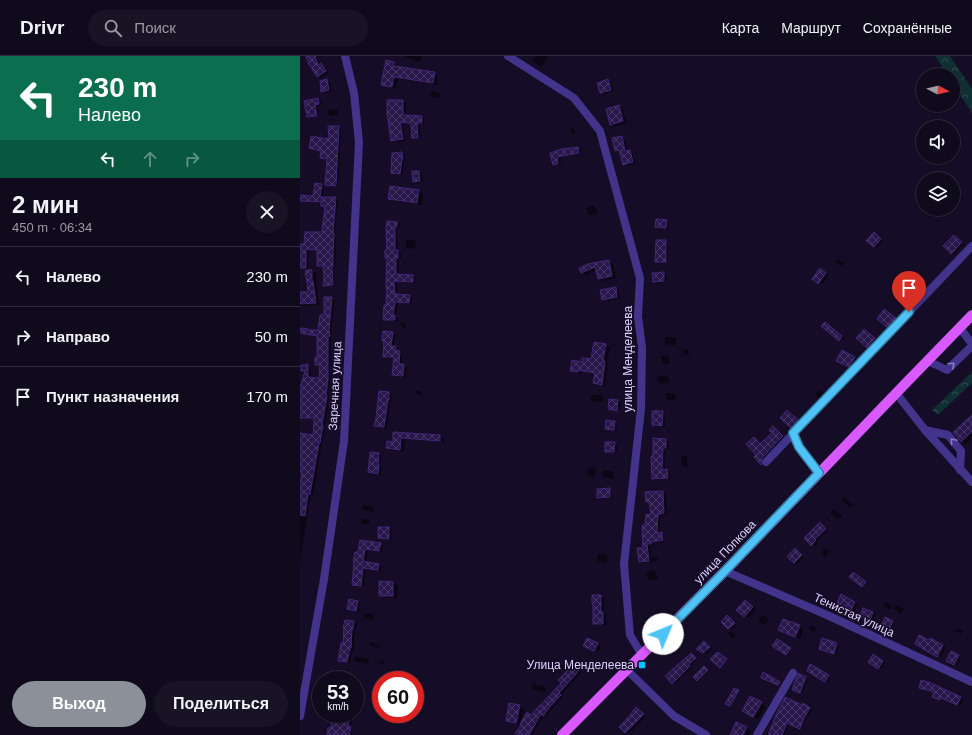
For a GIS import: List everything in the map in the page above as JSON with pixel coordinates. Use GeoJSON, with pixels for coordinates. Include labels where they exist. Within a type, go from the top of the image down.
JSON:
{"type":"FeatureCollection","features":[{"type":"Feature","properties":{"kind":"main road","name":"улица Попкова"},"geometry":{"type":"LineString","coordinates":[[562,735],[725,571],[972,315]]}},
{"type":"Feature","properties":{"kind":"street","name":"Заречная улица"},"geometry":{"type":"LineString","coordinates":[[300,716],[324,578],[344,441],[359,142],[354,93],[345,56]]}},
{"type":"Feature","properties":{"kind":"street","name":"улица Менделеева"},"geometry":{"type":"LineString","coordinates":[[508,56],[574,98],[600,131],[640,278],[638,316],[642,348],[641,409],[624,564],[630,635],[642,655]]}},
{"type":"Feature","properties":{"kind":"street"},"geometry":{"type":"LineString","coordinates":[[766,462],[972,246]]}},
{"type":"Feature","properties":{"kind":"street"},"geometry":{"type":"LineString","coordinates":[[928,362],[947,370],[972,345],[960,328]]}},
{"type":"Feature","properties":{"kind":"street"},"geometry":{"type":"LineString","coordinates":[[896,393],[925,430],[972,482]]}},
{"type":"Feature","properties":{"kind":"street"},"geometry":{"type":"LineString","coordinates":[[925,430],[948,435],[961,451],[960,470]]}},
{"type":"Feature","properties":{"kind":"street"},"geometry":{"type":"LineString","coordinates":[[793,433],[799,447],[819,473]]}},
{"type":"Feature","properties":{"kind":"street","name":"Тенистая улица"},"geometry":{"type":"LineString","coordinates":[[725,571],[827,615],[972,682]]}},
{"type":"Feature","properties":{"kind":"street"},"geometry":{"type":"LineString","coordinates":[[627,670],[674,716],[706,735]]}},
{"type":"Feature","properties":{"kind":"street"},"geometry":{"type":"LineString","coordinates":[[757,735],[793,673]]}},
{"type":"Feature","properties":{"kind":"green space"},"geometry":{"type":"Polygon","coordinates":[[[935,56],[950,56],[958,68],[943,68],[935,56]]]}},
{"type":"Feature","properties":{"kind":"green space"},"geometry":{"type":"Polygon","coordinates":[[[960,71],[972,89],[972,113],[960,95],[960,71]]]}},
{"type":"Feature","properties":{"kind":"green space"},"geometry":{"type":"Polygon","coordinates":[[[972,372],[972,383],[938,415],[932,410],[972,372]]]}},
{"type":"Feature","properties":{"kind":"building"},"geometry":{"type":"Polygon","coordinates":[[[306,56],[315,56],[318,65],[321,63],[326,71],[317,77],[309,65],[306,56]]]}},
{"type":"Feature","properties":{"kind":"building"},"geometry":{"type":"Polygon","coordinates":[[[386,60],[394,62],[394,66],[435,72],[433,83],[394,77],[392,87],[381,85],[386,60]]]}},
{"type":"Feature","properties":{"kind":"building"},"geometry":{"type":"Polygon","coordinates":[[[327,79],[329,90],[321,92],[320,81],[327,79]]]}},
{"type":"Feature","properties":{"kind":"building"},"geometry":{"type":"Polygon","coordinates":[[[608,79],[611,90],[600,93],[597,83],[608,79]]]}},
{"type":"Feature","properties":{"kind":"building"},"geometry":{"type":"Polygon","coordinates":[[[318,98],[319,104],[315,105],[317,116],[307,117],[304,101],[318,98]]]}},
{"type":"Feature","properties":{"kind":"building"},"geometry":{"type":"Polygon","coordinates":[[[387,100],[403,100],[403,115],[422,116],[422,123],[417,123],[418,138],[412,138],[411,123],[400,122],[403,139],[391,141],[387,113],[387,100]]]}},
{"type":"Feature","properties":{"kind":"building"},"geometry":{"type":"Polygon","coordinates":[[[619,105],[623,121],[610,125],[606,109],[619,105]]]}},
{"type":"Feature","properties":{"kind":"building"},"geometry":{"type":"Polygon","coordinates":[[[328,126],[339,126],[336,186],[325,185],[327,159],[320,158],[321,151],[309,148],[311,136],[327,139],[329,138],[328,126]]]}},
{"type":"Feature","properties":{"kind":"building"},"geometry":{"type":"Polygon","coordinates":[[[622,136],[625,151],[630,150],[633,162],[623,165],[619,150],[615,151],[612,138],[622,136]]]}},
{"type":"Feature","properties":{"kind":"building"},"geometry":{"type":"Polygon","coordinates":[[[578,147],[579,153],[557,157],[558,164],[553,165],[550,153],[562,149],[578,147]]]}},
{"type":"Feature","properties":{"kind":"building"},"geometry":{"type":"Polygon","coordinates":[[[402,152],[403,159],[400,174],[391,173],[392,153],[402,152]]]}},
{"type":"Feature","properties":{"kind":"building"},"geometry":{"type":"Polygon","coordinates":[[[412,171],[419,171],[420,181],[413,182],[412,171]]]}},
{"type":"Feature","properties":{"kind":"building"},"geometry":{"type":"Polygon","coordinates":[[[315,183],[322,184],[320,197],[336,197],[333,233],[333,285],[323,286],[323,266],[317,266],[317,250],[306,249],[306,268],[300,268],[300,244],[304,244],[305,232],[322,232],[325,206],[321,206],[321,202],[300,201],[300,195],[313,196],[315,183]]]}},
{"type":"Feature","properties":{"kind":"building"},"geometry":{"type":"Polygon","coordinates":[[[390,186],[419,190],[417,203],[388,199],[390,186]]]}},
{"type":"Feature","properties":{"kind":"building"},"geometry":{"type":"Polygon","coordinates":[[[656,219],[667,220],[666,228],[655,227],[656,219]]]}},
{"type":"Feature","properties":{"kind":"building"},"geometry":{"type":"Polygon","coordinates":[[[387,221],[397,222],[397,227],[395,227],[395,250],[398,250],[398,258],[396,258],[396,274],[413,275],[413,282],[394,281],[395,294],[410,295],[409,303],[395,302],[393,315],[395,315],[395,320],[383,320],[387,289],[387,258],[385,258],[385,250],[387,250],[387,221]]]}},
{"type":"Feature","properties":{"kind":"building"},"geometry":{"type":"Polygon","coordinates":[[[874,232],[881,239],[874,247],[866,241],[874,232]]]}},
{"type":"Feature","properties":{"kind":"building"},"geometry":{"type":"Polygon","coordinates":[[[954,235],[962,242],[951,254],[943,246],[954,235]]]}},
{"type":"Feature","properties":{"kind":"building"},"geometry":{"type":"Polygon","coordinates":[[[656,240],[666,240],[666,262],[655,262],[656,240]]]}},
{"type":"Feature","properties":{"kind":"building"},"geometry":{"type":"Polygon","coordinates":[[[609,260],[612,276],[598,279],[595,267],[581,273],[579,268],[588,264],[609,260]]]}},
{"type":"Feature","properties":{"kind":"building"},"geometry":{"type":"Polygon","coordinates":[[[820,268],[826,273],[818,284],[812,279],[820,268]]]}},
{"type":"Feature","properties":{"kind":"building"},"geometry":{"type":"Polygon","coordinates":[[[306,270],[312,270],[312,281],[316,303],[300,304],[300,292],[308,292],[305,275],[306,270]]]}},
{"type":"Feature","properties":{"kind":"building"},"geometry":{"type":"Polygon","coordinates":[[[664,272],[664,281],[653,282],[652,273],[664,272]]]}},
{"type":"Feature","properties":{"kind":"building"},"geometry":{"type":"Polygon","coordinates":[[[616,287],[617,297],[602,300],[600,290],[616,287]]]}},
{"type":"Feature","properties":{"kind":"building"},"geometry":{"type":"Polygon","coordinates":[[[324,297],[332,297],[329,330],[330,336],[328,336],[327,396],[322,425],[323,430],[319,443],[310,494],[308,494],[305,516],[300,515],[300,484],[302,472],[300,472],[300,433],[313,435],[314,418],[300,418],[300,388],[305,371],[301,371],[301,365],[308,364],[308,377],[319,378],[320,365],[315,365],[315,357],[317,357],[317,336],[300,333],[300,330],[301,328],[318,330],[320,315],[324,315],[324,297]]]}},
{"type":"Feature","properties":{"kind":"building"},"geometry":{"type":"Polygon","coordinates":[[[884,309],[896,318],[887,327],[877,319],[884,309]]]}},
{"type":"Feature","properties":{"kind":"building"},"geometry":{"type":"Polygon","coordinates":[[[825,322],[842,336],[839,341],[821,326],[825,322]]]}},
{"type":"Feature","properties":{"kind":"building"},"geometry":{"type":"Polygon","coordinates":[[[864,329],[875,338],[867,348],[856,338],[864,329]]]}},
{"type":"Feature","properties":{"kind":"building"},"geometry":{"type":"Polygon","coordinates":[[[383,331],[393,332],[391,346],[395,346],[396,350],[400,351],[399,364],[404,364],[403,376],[392,375],[394,357],[383,357],[383,331]]]}},
{"type":"Feature","properties":{"kind":"building"},"geometry":{"type":"Polygon","coordinates":[[[594,342],[606,344],[603,361],[605,361],[602,385],[593,383],[595,373],[578,370],[578,372],[570,371],[572,360],[582,362],[582,358],[591,359],[594,342]]]}},
{"type":"Feature","properties":{"kind":"building"},"geometry":{"type":"Polygon","coordinates":[[[842,350],[855,357],[849,367],[836,361],[842,350]]]}},
{"type":"Feature","properties":{"kind":"building"},"geometry":{"type":"Polygon","coordinates":[[[379,391],[389,392],[384,427],[374,426],[379,391]]]}},
{"type":"Feature","properties":{"kind":"building"},"geometry":{"type":"Polygon","coordinates":[[[609,399],[618,400],[617,411],[608,409],[609,399]]]}},
{"type":"Feature","properties":{"kind":"building"},"geometry":{"type":"Polygon","coordinates":[[[787,410],[798,420],[791,428],[780,418],[787,410]]]}},
{"type":"Feature","properties":{"kind":"building"},"geometry":{"type":"Polygon","coordinates":[[[652,411],[663,411],[662,426],[652,425],[652,411]]]}},
{"type":"Feature","properties":{"kind":"building"},"geometry":{"type":"Polygon","coordinates":[[[972,415],[972,431],[961,442],[953,432],[972,415]]]}},
{"type":"Feature","properties":{"kind":"building"},"geometry":{"type":"Polygon","coordinates":[[[606,420],[615,421],[614,430],[605,429],[606,420]]]}},
{"type":"Feature","properties":{"kind":"building"},"geometry":{"type":"Polygon","coordinates":[[[773,426],[783,436],[762,458],[761,465],[754,457],[756,455],[746,444],[754,437],[760,444],[772,433],[769,430],[773,426]]]}},
{"type":"Feature","properties":{"kind":"building"},"geometry":{"type":"Polygon","coordinates":[[[393,432],[440,435],[440,441],[401,438],[400,450],[386,448],[387,441],[393,442],[393,432]]]}},
{"type":"Feature","properties":{"kind":"building"},"geometry":{"type":"Polygon","coordinates":[[[653,438],[666,439],[666,448],[663,448],[662,470],[667,469],[668,478],[652,479],[651,456],[653,456],[653,438]]]}},
{"type":"Feature","properties":{"kind":"building"},"geometry":{"type":"Polygon","coordinates":[[[605,442],[615,442],[614,452],[605,452],[605,442]]]}},
{"type":"Feature","properties":{"kind":"building"},"geometry":{"type":"Polygon","coordinates":[[[370,452],[379,453],[378,474],[368,472],[370,452]]]}},
{"type":"Feature","properties":{"kind":"building"},"geometry":{"type":"Polygon","coordinates":[[[610,488],[610,497],[597,498],[597,489],[610,488]]]}},
{"type":"Feature","properties":{"kind":"building"},"geometry":{"type":"Polygon","coordinates":[[[663,491],[664,513],[658,515],[657,533],[662,532],[663,540],[647,544],[649,561],[639,562],[637,548],[643,548],[642,525],[645,525],[646,514],[651,515],[649,502],[646,502],[645,492],[663,491]]]}},
{"type":"Feature","properties":{"kind":"building"},"geometry":{"type":"Polygon","coordinates":[[[820,522],[826,529],[815,539],[816,540],[811,546],[804,538],[820,522]]]}},
{"type":"Feature","properties":{"kind":"building"},"geometry":{"type":"Polygon","coordinates":[[[378,527],[389,527],[389,539],[378,538],[378,527]]]}},
{"type":"Feature","properties":{"kind":"building"},"geometry":{"type":"Polygon","coordinates":[[[360,540],[381,543],[379,551],[365,549],[363,561],[379,564],[378,570],[363,568],[361,586],[352,585],[353,562],[355,552],[358,552],[360,540]]]}},
{"type":"Feature","properties":{"kind":"building"},"geometry":{"type":"Polygon","coordinates":[[[795,548],[802,555],[794,563],[787,557],[795,548]]]}},
{"type":"Feature","properties":{"kind":"building"},"geometry":{"type":"Polygon","coordinates":[[[853,572],[866,582],[862,587],[849,577],[853,572]]]}},
{"type":"Feature","properties":{"kind":"building"},"geometry":{"type":"Polygon","coordinates":[[[379,581],[393,582],[393,596],[379,596],[379,581]]]}},
{"type":"Feature","properties":{"kind":"building"},"geometry":{"type":"Polygon","coordinates":[[[841,594],[855,602],[851,610],[837,603],[841,594]]]}},
{"type":"Feature","properties":{"kind":"building"},"geometry":{"type":"Polygon","coordinates":[[[592,595],[601,595],[603,624],[593,624],[592,595]]]}},
{"type":"Feature","properties":{"kind":"building"},"geometry":{"type":"Polygon","coordinates":[[[349,599],[358,601],[356,611],[347,609],[349,599]]]}},
{"type":"Feature","properties":{"kind":"building"},"geometry":{"type":"Polygon","coordinates":[[[745,600],[753,607],[744,617],[736,610],[745,600]]]}},
{"type":"Feature","properties":{"kind":"building"},"geometry":{"type":"Polygon","coordinates":[[[863,608],[873,612],[870,620],[860,616],[863,608]]]}},
{"type":"Feature","properties":{"kind":"building"},"geometry":{"type":"Polygon","coordinates":[[[727,615],[735,623],[728,629],[721,622],[727,615]]]}},
{"type":"Feature","properties":{"kind":"building"},"geometry":{"type":"Polygon","coordinates":[[[885,617],[893,621],[889,630],[881,626],[885,617]]]}},
{"type":"Feature","properties":{"kind":"building"},"geometry":{"type":"Polygon","coordinates":[[[783,619],[800,625],[795,637],[778,630],[783,619]]]}},
{"type":"Feature","properties":{"kind":"building"},"geometry":{"type":"Polygon","coordinates":[[[345,620],[354,621],[351,648],[347,662],[338,661],[341,643],[343,643],[343,628],[345,620]]]}},
{"type":"Feature","properties":{"kind":"building"},"geometry":{"type":"Polygon","coordinates":[[[919,635],[928,640],[930,638],[943,645],[937,657],[915,644],[919,635]]]}},
{"type":"Feature","properties":{"kind":"building"},"geometry":{"type":"Polygon","coordinates":[[[587,638],[598,643],[594,651],[583,646],[587,638]]]}},
{"type":"Feature","properties":{"kind":"building"},"geometry":{"type":"Polygon","coordinates":[[[822,638],[837,643],[834,654],[819,649],[822,638]]]}},
{"type":"Feature","properties":{"kind":"building"},"geometry":{"type":"Polygon","coordinates":[[[777,639],[791,648],[786,655],[772,646],[777,639]]]}},
{"type":"Feature","properties":{"kind":"building"},"geometry":{"type":"Polygon","coordinates":[[[704,641],[710,647],[703,653],[696,649],[704,641]]]}},
{"type":"Feature","properties":{"kind":"building"},"geometry":{"type":"Polygon","coordinates":[[[951,651],[959,655],[954,665],[946,661],[951,651]]]}},
{"type":"Feature","properties":{"kind":"building"},"geometry":{"type":"Polygon","coordinates":[[[718,652],[727,659],[720,668],[710,659],[718,652]]]}},
{"type":"Feature","properties":{"kind":"building"},"geometry":{"type":"Polygon","coordinates":[[[691,653],[696,658],[672,684],[665,676],[691,653]]]}},
{"type":"Feature","properties":{"kind":"building"},"geometry":{"type":"Polygon","coordinates":[[[873,654],[883,661],[878,669],[868,662],[873,654]]]}},
{"type":"Feature","properties":{"kind":"building"},"geometry":{"type":"Polygon","coordinates":[[[571,660],[581,666],[559,693],[561,695],[543,716],[541,714],[529,735],[518,735],[515,733],[522,724],[520,724],[527,712],[531,715],[561,683],[558,680],[568,670],[566,669],[571,660]]]}},
{"type":"Feature","properties":{"kind":"building"},"geometry":{"type":"Polygon","coordinates":[[[810,664],[829,675],[825,682],[807,671],[810,664]]]}},
{"type":"Feature","properties":{"kind":"building"},"geometry":{"type":"Polygon","coordinates":[[[704,666],[708,670],[697,681],[693,677],[704,666]]]}},
{"type":"Feature","properties":{"kind":"building"},"geometry":{"type":"Polygon","coordinates":[[[763,672],[780,682],[778,685],[761,678],[763,672]]]}},
{"type":"Feature","properties":{"kind":"building"},"geometry":{"type":"Polygon","coordinates":[[[798,673],[806,677],[800,693],[792,690],[798,673]]]}},
{"type":"Feature","properties":{"kind":"building"},"geometry":{"type":"Polygon","coordinates":[[[921,680],[961,697],[957,705],[941,698],[940,700],[932,697],[934,692],[919,688],[921,680]]]}},
{"type":"Feature","properties":{"kind":"building"},"geometry":{"type":"Polygon","coordinates":[[[734,688],[739,690],[730,706],[725,704],[734,688]]]}},
{"type":"Feature","properties":{"kind":"building"},"geometry":{"type":"Polygon","coordinates":[[[750,696],[762,702],[753,717],[742,711],[750,696]]]}},
{"type":"Feature","properties":{"kind":"building"},"geometry":{"type":"Polygon","coordinates":[[[785,697],[802,705],[803,703],[810,708],[800,729],[787,723],[782,735],[768,735],[776,715],[785,697]]]}},
{"type":"Feature","properties":{"kind":"building"},"geometry":{"type":"Polygon","coordinates":[[[509,703],[520,705],[516,723],[506,721],[509,703]]]}},
{"type":"Feature","properties":{"kind":"building"},"geometry":{"type":"Polygon","coordinates":[[[636,707],[644,714],[625,733],[619,727],[636,707]]]}},
{"type":"Feature","properties":{"kind":"building"},"geometry":{"type":"Polygon","coordinates":[[[736,722],[747,727],[743,735],[730,735],[736,722]]]}},
{"type":"Feature","properties":{"kind":"building"},"geometry":{"type":"Polygon","coordinates":[[[331,723],[348,723],[348,726],[351,727],[349,735],[327,735],[328,728],[331,728],[331,723]]]}},
{"type":"Feature","properties":{"kind":"place","name":"Улица Менделеева"},"geometry":{"type":"Point","coordinates":[642,665]}},
{"type":"Feature","properties":{"kind":"route"},"geometry":{"type":"LineString","coordinates":[[663,634],[819,473],[799,447],[793,433],[909,312]]}}]}
